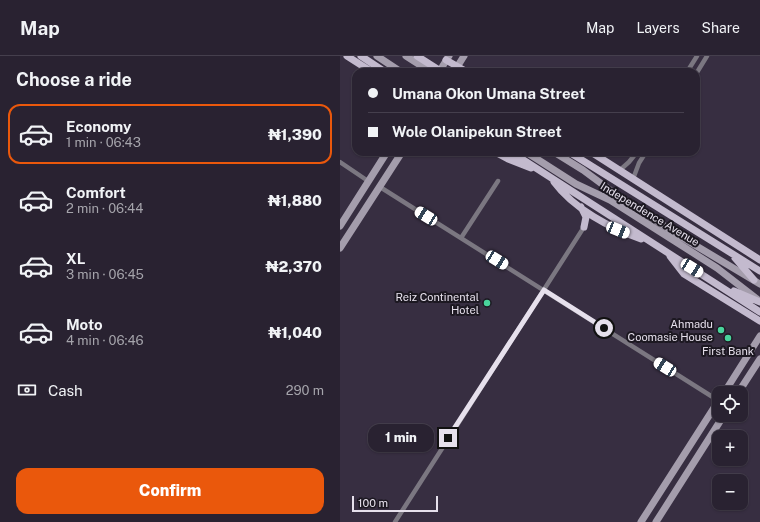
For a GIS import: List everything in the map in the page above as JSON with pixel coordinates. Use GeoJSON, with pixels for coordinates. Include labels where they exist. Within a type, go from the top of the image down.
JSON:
{"type":"FeatureCollection","features":[{"type":"Feature","properties":{"kind":"main road"},"geometry":{"type":"LineString","coordinates":[[347,56],[366,68]]}},
{"type":"Feature","properties":{"kind":"main road"},"geometry":{"type":"LineString","coordinates":[[361,56],[379,68]]}},
{"type":"Feature","properties":{"kind":"main road"},"geometry":{"type":"LineString","coordinates":[[377,56],[395,68]]}},
{"type":"Feature","properties":{"kind":"main road"},"geometry":{"type":"LineString","coordinates":[[406,56],[425,68]]}},
{"type":"Feature","properties":{"kind":"main road"},"geometry":{"type":"LineString","coordinates":[[417,56],[436,68]]}},
{"type":"Feature","properties":{"kind":"main road"},"geometry":{"type":"LineString","coordinates":[[457,68],[464,56]]}},
{"type":"Feature","properties":{"kind":"main road"},"geometry":{"type":"LineString","coordinates":[[441,68],[447,59],[455,68]]}},
{"type":"Feature","properties":{"kind":"main road"},"geometry":{"type":"LineString","coordinates":[[340,226],[384,156]]}},
{"type":"Feature","properties":{"kind":"main road"},"geometry":{"type":"LineString","coordinates":[[340,248],[399,156]]}},
{"type":"Feature","properties":{"kind":"main road"},"geometry":{"type":"LineString","coordinates":[[502,156],[540,170]]}},
{"type":"Feature","properties":{"kind":"main road","name":"Independence Avenue"},"geometry":{"type":"LineString","coordinates":[[517,156],[760,311]]}},
{"type":"Feature","properties":{"kind":"main road","name":"Independence Avenue"},"geometry":{"type":"LineString","coordinates":[[532,156],[576,184],[616,204],[717,268],[760,301]]}},
{"type":"Feature","properties":{"kind":"main road","name":"Independence Avenue"},"geometry":{"type":"LineString","coordinates":[[560,156],[583,170],[614,193],[757,282]]}},
{"type":"Feature","properties":{"kind":"main road","name":"Independence Avenue"},"geometry":{"type":"LineString","coordinates":[[575,156],[760,271]]}},
{"type":"Feature","properties":{"kind":"main road"},"geometry":{"type":"LineString","coordinates":[[598,156],[650,192],[760,260]]}},
{"type":"Feature","properties":{"kind":"main road"},"geometry":{"type":"LineString","coordinates":[[550,177],[560,191],[604,222],[618,230],[652,243]]}},
{"type":"Feature","properties":{"kind":"main road"},"geometry":{"type":"LineString","coordinates":[[581,207],[586,219],[584,228]]}},
{"type":"Feature","properties":{"kind":"main road"},"geometry":{"type":"LineString","coordinates":[[584,228],[594,222],[604,222]]}},
{"type":"Feature","properties":{"kind":"main road"},"geometry":{"type":"LineString","coordinates":[[731,253],[757,282]]}},
{"type":"Feature","properties":{"kind":"main road"},"geometry":{"type":"LineString","coordinates":[[669,254],[684,274],[760,321]]}},
{"type":"Feature","properties":{"kind":"main road"},"geometry":{"type":"LineString","coordinates":[[714,282],[760,301]]}},
{"type":"Feature","properties":{"kind":"main road"},"geometry":{"type":"LineString","coordinates":[[728,386],[760,336]]}},
{"type":"Feature","properties":{"kind":"main road"},"geometry":{"type":"LineString","coordinates":[[743,386],[760,359]]}},
{"type":"Feature","properties":{"kind":"main road"},"geometry":{"type":"LineString","coordinates":[[641,522],[712,411]]}},
{"type":"Feature","properties":{"kind":"main road"},"geometry":{"type":"LineString","coordinates":[[656,522],[720,422]]}},
{"type":"Feature","properties":{"kind":"main road"},"geometry":{"type":"LineString","coordinates":[[659,494],[669,501]]}},
{"type":"Feature","properties":{"kind":"street"},"geometry":{"type":"LineString","coordinates":[[690,68],[697,56]]}},
{"type":"Feature","properties":{"kind":"street"},"geometry":{"type":"LineString","coordinates":[[700,68],[707,56]]}},
{"type":"Feature","properties":{"kind":"street"},"geometry":{"type":"LineString","coordinates":[[620,170],[634,156]]}},
{"type":"Feature","properties":{"kind":"street"},"geometry":{"type":"LineString","coordinates":[[633,179],[643,156]]}},
{"type":"Feature","properties":{"kind":"street"},"geometry":{"type":"LineString","coordinates":[[340,162],[368,182]]}},
{"type":"Feature","properties":{"kind":"street"},"geometry":{"type":"LineString","coordinates":[[461,238],[498,180]]}},
{"type":"Feature","properties":{"kind":"street"},"geometry":{"type":"LineString","coordinates":[[380,187],[712,396]]}},
{"type":"Feature","properties":{"kind":"street"},"geometry":{"type":"LineString","coordinates":[[395,522],[584,228]]}},
{"type":"Feature","properties":{"kind":"place","name":"Reiz Continental Hotel"},"geometry":{"type":"Point","coordinates":[487,303]}},
{"type":"Feature","properties":{"kind":"place","name":"Ahmadu Coomasie House"},"geometry":{"type":"Point","coordinates":[721,330]}},
{"type":"Feature","properties":{"kind":"place","name":"First Bank"},"geometry":{"type":"Point","coordinates":[728,338]}},
{"type":"Feature","properties":{"kind":"route"},"geometry":{"type":"LineString","coordinates":[[448,438],[544,290],[604,328]]}}]}
